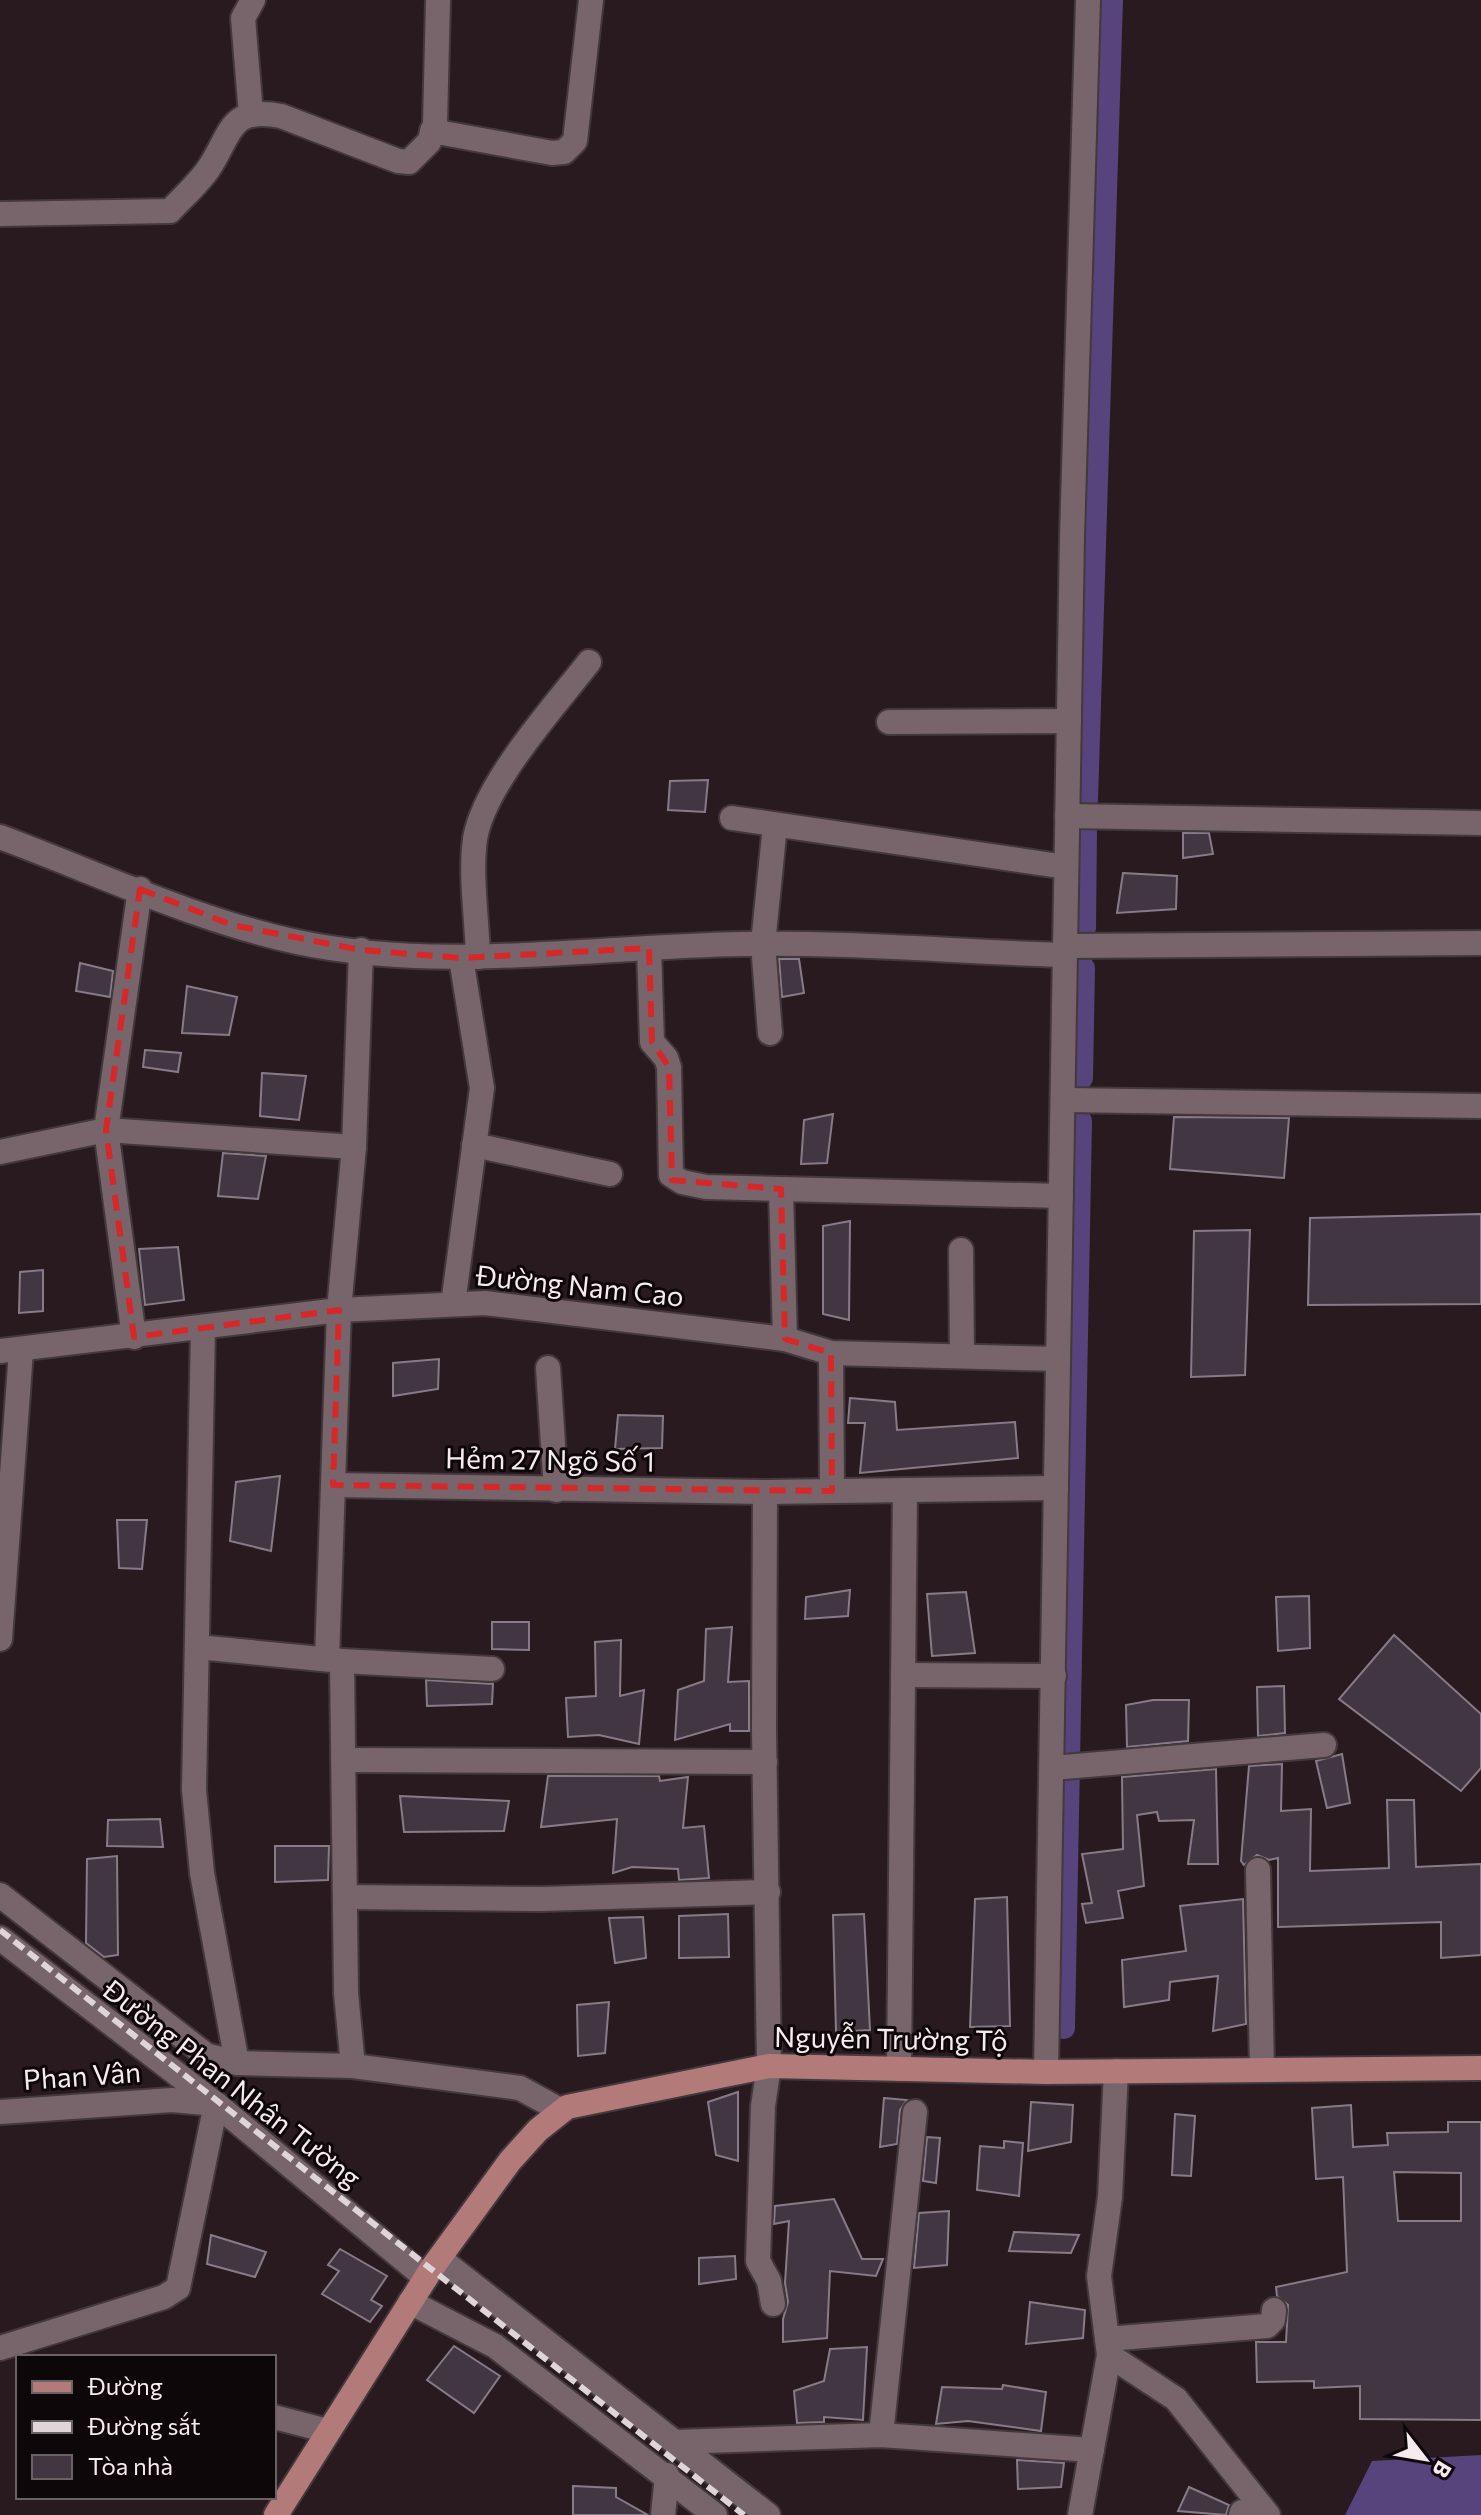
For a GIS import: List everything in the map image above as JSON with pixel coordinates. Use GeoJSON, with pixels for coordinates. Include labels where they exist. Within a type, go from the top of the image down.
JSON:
{"type":"FeatureCollection","features":[{"type":"Feature","properties":{"kind":"main road","name":"Nguyễn Trường Tộ"},"geometry":{"type":"LineString","coordinates":[[560,2110],[769,2066],[1046,2072],[1481,2068]]}},
{"type":"Feature","properties":{"kind":"main road"},"geometry":{"type":"LineString","coordinates":[[276,2515],[433,2269],[510,2161],[560,2110]]}},
{"type":"Feature","properties":{"kind":"street"},"geometry":{"type":"LineString","coordinates":[[251,115],[243,18],[253,0]]}},
{"type":"Feature","properties":{"kind":"street"},"geometry":{"type":"LineString","coordinates":[[0,214],[170,211],[208,169],[226,133],[242,116],[281,116],[398,161],[409,162],[419,156],[432,131],[438,99],[438,0]]}},
{"type":"Feature","properties":{"kind":"street"},"geometry":{"type":"LineString","coordinates":[[432,131],[552,153],[572,146],[591,0]]}},
{"type":"Feature","properties":{"kind":"street"},"geometry":{"type":"LineString","coordinates":[[1046,2072],[1067,816],[1088,0]]}},
{"type":"Feature","properties":{"kind":"street"},"geometry":{"type":"LineString","coordinates":[[453,1304],[482,1088],[469,957],[474,847],[479,824],[513,760],[589,662]]}},
{"type":"Feature","properties":{"kind":"street"},"geometry":{"type":"LineString","coordinates":[[889,722],[1069,721]]}},
{"type":"Feature","properties":{"kind":"street"},"geometry":{"type":"LineString","coordinates":[[1067,816],[1481,823]]}},
{"type":"Feature","properties":{"kind":"street"},"geometry":{"type":"LineString","coordinates":[[732,818],[1066,867]]}},
{"type":"Feature","properties":{"kind":"street"},"geometry":{"type":"LineString","coordinates":[[770,1033],[763,944],[775,825]]}},
{"type":"Feature","properties":{"kind":"street"},"geometry":{"type":"LineString","coordinates":[[0,837],[232,925],[298,942],[361,950],[469,957],[763,944],[1065,950],[1481,943]]}},
{"type":"Feature","properties":{"kind":"street"},"geometry":{"type":"LineString","coordinates":[[134,1337],[106,1130],[140,889]]}},
{"type":"Feature","properties":{"kind":"street"},"geometry":{"type":"LineString","coordinates":[[649,948],[652,1042],[666,1058],[669,1067],[671,1175],[682,1182],[706,1187],[1061,1196]]}},
{"type":"Feature","properties":{"kind":"street"},"geometry":{"type":"LineString","coordinates":[[353,2066],[346,1993],[345,1760],[335,1660],[333,1485],[339,1310],[354,1147],[361,950]]}},
{"type":"Feature","properties":{"kind":"street"},"geometry":{"type":"LineString","coordinates":[[1063,1100],[1481,1106]]}},
{"type":"Feature","properties":{"kind":"street"},"geometry":{"type":"LineString","coordinates":[[0,1152],[106,1130],[354,1147]]}},
{"type":"Feature","properties":{"kind":"street"},"geometry":{"type":"LineString","coordinates":[[474,1145],[610,1174]]}},
{"type":"Feature","properties":{"kind":"street"},"geometry":{"type":"LineString","coordinates":[[781,1189],[785,1339]]}},
{"type":"Feature","properties":{"kind":"street"},"geometry":{"type":"LineString","coordinates":[[961,1250],[962,1356]]}},
{"type":"Feature","properties":{"kind":"street","name":"Đường Nam Cao"},"geometry":{"type":"LineString","coordinates":[[10,1351],[339,1310],[485,1303],[785,1339],[831,1353],[1058,1359]]}},
{"type":"Feature","properties":{"kind":"street"},"geometry":{"type":"LineString","coordinates":[[203,1328],[195,1804],[202,1873],[237,2063]]}},
{"type":"Feature","properties":{"kind":"street"},"geometry":{"type":"LineString","coordinates":[[0,1639],[10,1351]]}},
{"type":"Feature","properties":{"kind":"street"},"geometry":{"type":"LineString","coordinates":[[831,1353],[832,1491]]}},
{"type":"Feature","properties":{"kind":"street"},"geometry":{"type":"LineString","coordinates":[[548,1368],[556,1490]]}},
{"type":"Feature","properties":{"kind":"street","name":"Hẻm 27 Ngõ Số 1"},"geometry":{"type":"LineString","coordinates":[[333,1485],[765,1492],[1056,1488]]}},
{"type":"Feature","properties":{"kind":"street"},"geometry":{"type":"LineString","coordinates":[[899,2069],[905,1490]]}},
{"type":"Feature","properties":{"kind":"street"},"geometry":{"type":"LineString","coordinates":[[765,1492],[769,2066],[763,2106],[758,2261],[769,2281],[773,2304]]}},
{"type":"Feature","properties":{"kind":"street"},"geometry":{"type":"LineString","coordinates":[[198,1647],[335,1660],[492,1669]]}},
{"type":"Feature","properties":{"kind":"street"},"geometry":{"type":"LineString","coordinates":[[903,1675],[1054,1676]]}},
{"type":"Feature","properties":{"kind":"street"},"geometry":{"type":"LineString","coordinates":[[1052,1768],[1324,1745]]}},
{"type":"Feature","properties":{"kind":"street"},"geometry":{"type":"LineString","coordinates":[[345,1760],[765,1762]]}},
{"type":"Feature","properties":{"kind":"street"},"geometry":{"type":"LineString","coordinates":[[1258,1870],[1262,2070]]}},
{"type":"Feature","properties":{"kind":"street"},"geometry":{"type":"LineString","coordinates":[[345,1897],[542,1899],[768,1892]]}},
{"type":"Feature","properties":{"kind":"street"},"geometry":{"type":"LineString","coordinates":[[0,1895],[193,2047],[217,2060],[353,2066],[520,2088],[560,2110]]}},
{"type":"Feature","properties":{"kind":"street","name":"Đường Phan Nhân Tường"},"geometry":{"type":"LineString","coordinates":[[0,1938],[433,2269],[675,2442],[768,2515]]}},
{"type":"Feature","properties":{"kind":"street"},"geometry":{"type":"LineString","coordinates":[[1080,2515],[1108,2347],[1099,2276],[1110,2197],[1116,2071]]}},
{"type":"Feature","properties":{"kind":"street","name":"Phan Vân"},"geometry":{"type":"LineString","coordinates":[[0,2112],[172,2100],[216,2104]]}},
{"type":"Feature","properties":{"kind":"street"},"geometry":{"type":"LineString","coordinates":[[0,2348],[164,2297],[178,2288],[216,2104]]}},
{"type":"Feature","properties":{"kind":"street"},"geometry":{"type":"LineString","coordinates":[[881,2435],[915,2112]]}},
{"type":"Feature","properties":{"kind":"street"},"geometry":{"type":"LineString","coordinates":[[410,2302],[495,2346],[667,2475],[715,2515]]}},
{"type":"Feature","properties":{"kind":"street"},"geometry":{"type":"LineString","coordinates":[[1108,2347],[1267,2326],[1273,2320],[1274,2310]]}},
{"type":"Feature","properties":{"kind":"street"},"geometry":{"type":"LineString","coordinates":[[1108,2347],[1176,2399],[1268,2515]]}},
{"type":"Feature","properties":{"kind":"street"},"geometry":{"type":"LineString","coordinates":[[276,2418],[328,2431]]}},
{"type":"Feature","properties":{"kind":"street"},"geometry":{"type":"LineString","coordinates":[[675,2442],[881,2435],[1092,2450]]}},
{"type":"Feature","properties":{"kind":"street"},"geometry":{"type":"LineString","coordinates":[[663,2515],[667,2475]]}},
{"type":"Feature","properties":{"kind":"highlighted area"},"geometry":{"type":"Polygon","coordinates":[[[140,889],[232,925],[361,950],[461,958],[649,948],[652,1042],[669,1067],[672,1180],[781,1189],[785,1339],[831,1353],[832,1491],[333,1485],[339,1310],[134,1337],[106,1130],[140,889]]]}},
{"type":"Feature","properties":{"kind":"shaded area"},"geometry":{"type":"Polygon","coordinates":[[[1481,2455],[1481,2515],[1345,2515],[1372,2461],[1481,2455]]]}},
{"type":"Feature","properties":{"kind":"building"},"geometry":{"type":"Polygon","coordinates":[[[708,780],[705,812],[668,810],[670,781],[708,780]]]}},
{"type":"Feature","properties":{"kind":"building"},"geometry":{"type":"Polygon","coordinates":[[[1183,833],[1209,833],[1213,854],[1183,858],[1183,833]]]}},
{"type":"Feature","properties":{"kind":"building"},"geometry":{"type":"Polygon","coordinates":[[[1123,873],[1177,876],[1176,909],[1117,913],[1123,873]]]}},
{"type":"Feature","properties":{"kind":"building"},"geometry":{"type":"Polygon","coordinates":[[[779,959],[799,959],[804,993],[782,997],[779,959]]]}},
{"type":"Feature","properties":{"kind":"building"},"geometry":{"type":"Polygon","coordinates":[[[80,963],[113,971],[110,997],[76,991],[80,963]]]}},
{"type":"Feature","properties":{"kind":"building"},"geometry":{"type":"Polygon","coordinates":[[[187,986],[237,997],[229,1035],[182,1033],[187,986]]]}},
{"type":"Feature","properties":{"kind":"building"},"geometry":{"type":"Polygon","coordinates":[[[145,1050],[181,1053],[178,1072],[143,1067],[145,1050]]]}},
{"type":"Feature","properties":{"kind":"building"},"geometry":{"type":"Polygon","coordinates":[[[262,1073],[306,1076],[299,1120],[260,1116],[262,1073]]]}},
{"type":"Feature","properties":{"kind":"building"},"geometry":{"type":"Polygon","coordinates":[[[833,1114],[827,1163],[801,1164],[804,1120],[833,1114]]]}},
{"type":"Feature","properties":{"kind":"building"},"geometry":{"type":"Polygon","coordinates":[[[1174,1117],[1289,1118],[1284,1178],[1170,1169],[1174,1117]]]}},
{"type":"Feature","properties":{"kind":"building"},"geometry":{"type":"Polygon","coordinates":[[[223,1153],[266,1156],[258,1199],[218,1196],[223,1153]]]}},
{"type":"Feature","properties":{"kind":"building"},"geometry":{"type":"Polygon","coordinates":[[[1481,1214],[1481,1304],[1308,1305],[1310,1218],[1481,1214]]]}},
{"type":"Feature","properties":{"kind":"building"},"geometry":{"type":"Polygon","coordinates":[[[850,1221],[849,1320],[823,1314],[823,1226],[850,1221]]]}},
{"type":"Feature","properties":{"kind":"building"},"geometry":{"type":"Polygon","coordinates":[[[1250,1230],[1245,1375],[1191,1377],[1194,1231],[1250,1230]]]}},
{"type":"Feature","properties":{"kind":"building"},"geometry":{"type":"Polygon","coordinates":[[[178,1247],[184,1300],[145,1305],[139,1249],[178,1247]]]}},
{"type":"Feature","properties":{"kind":"building"},"geometry":{"type":"Polygon","coordinates":[[[43,1270],[43,1311],[19,1313],[20,1272],[43,1270]]]}},
{"type":"Feature","properties":{"kind":"building"},"geometry":{"type":"Polygon","coordinates":[[[439,1359],[438,1389],[393,1396],[393,1363],[439,1359]]]}},
{"type":"Feature","properties":{"kind":"building"},"geometry":{"type":"Polygon","coordinates":[[[850,1398],[895,1402],[897,1430],[1015,1422],[1018,1458],[860,1473],[865,1423],[848,1423],[850,1398]]]}},
{"type":"Feature","properties":{"kind":"building"},"geometry":{"type":"Polygon","coordinates":[[[618,1415],[663,1416],[662,1448],[615,1449],[618,1415]]]}},
{"type":"Feature","properties":{"kind":"building"},"geometry":{"type":"Polygon","coordinates":[[[280,1476],[271,1551],[230,1541],[236,1482],[280,1476]]]}},
{"type":"Feature","properties":{"kind":"building"},"geometry":{"type":"Polygon","coordinates":[[[117,1520],[147,1520],[142,1569],[119,1568],[117,1520]]]}},
{"type":"Feature","properties":{"kind":"building"},"geometry":{"type":"Polygon","coordinates":[[[850,1590],[848,1616],[805,1619],[806,1597],[850,1590]]]}},
{"type":"Feature","properties":{"kind":"building"},"geometry":{"type":"Polygon","coordinates":[[[966,1592],[975,1653],[932,1656],[927,1594],[966,1592]]]}},
{"type":"Feature","properties":{"kind":"building"},"geometry":{"type":"Polygon","coordinates":[[[1309,1596],[1310,1648],[1278,1651],[1276,1597],[1309,1596]]]}},
{"type":"Feature","properties":{"kind":"building"},"geometry":{"type":"Polygon","coordinates":[[[492,1622],[529,1622],[529,1650],[492,1649],[492,1622]]]}},
{"type":"Feature","properties":{"kind":"building"},"geometry":{"type":"Polygon","coordinates":[[[732,1627],[728,1682],[749,1681],[749,1731],[730,1731],[730,1724],[675,1740],[678,1690],[704,1681],[706,1629],[732,1627]]]}},
{"type":"Feature","properties":{"kind":"building"},"geometry":{"type":"Polygon","coordinates":[[[1394,1635],[1481,1714],[1481,1768],[1461,1791],[1339,1699],[1394,1635]]]}},
{"type":"Feature","properties":{"kind":"building"},"geometry":{"type":"Polygon","coordinates":[[[621,1640],[620,1696],[644,1690],[639,1744],[599,1735],[568,1737],[566,1698],[596,1696],[595,1642],[621,1640]]]}},
{"type":"Feature","properties":{"kind":"building"},"geometry":{"type":"Polygon","coordinates":[[[426,1680],[493,1684],[492,1704],[427,1706],[426,1680]]]}},
{"type":"Feature","properties":{"kind":"building"},"geometry":{"type":"Polygon","coordinates":[[[1284,1686],[1285,1733],[1258,1736],[1257,1687],[1284,1686]]]}},
{"type":"Feature","properties":{"kind":"building"},"geometry":{"type":"Polygon","coordinates":[[[1153,1700],[1189,1700],[1188,1741],[1127,1747],[1126,1705],[1153,1700]]]}},
{"type":"Feature","properties":{"kind":"building"},"geometry":{"type":"Polygon","coordinates":[[[1342,1754],[1350,1803],[1327,1808],[1316,1761],[1342,1754]]]}},
{"type":"Feature","properties":{"kind":"building"},"geometry":{"type":"Polygon","coordinates":[[[1282,1764],[1281,1811],[1311,1809],[1310,1871],[1389,1868],[1387,1800],[1414,1800],[1416,1867],[1481,1864],[1481,1955],[1441,1958],[1441,1922],[1278,1927],[1278,1858],[1269,1860],[1257,1855],[1244,1865],[1241,1861],[1249,1766],[1282,1764]]]}},
{"type":"Feature","properties":{"kind":"building"},"geometry":{"type":"Polygon","coordinates":[[[1216,1769],[1218,1864],[1188,1864],[1194,1820],[1159,1821],[1157,1812],[1137,1815],[1144,1886],[1118,1891],[1123,1918],[1086,1923],[1082,1904],[1092,1903],[1082,1854],[1123,1849],[1122,1777],[1216,1769]]]}},
{"type":"Feature","properties":{"kind":"building"},"geometry":{"type":"Polygon","coordinates":[[[548,1776],[659,1776],[660,1781],[688,1777],[683,1828],[704,1826],[709,1878],[679,1880],[678,1869],[632,1867],[613,1873],[617,1819],[541,1827],[548,1776]]]}},
{"type":"Feature","properties":{"kind":"building"},"geometry":{"type":"Polygon","coordinates":[[[400,1796],[509,1801],[504,1831],[404,1832],[400,1796]]]}},
{"type":"Feature","properties":{"kind":"building"},"geometry":{"type":"Polygon","coordinates":[[[160,1819],[163,1847],[107,1846],[108,1820],[160,1819]]]}},
{"type":"Feature","properties":{"kind":"building"},"geometry":{"type":"Polygon","coordinates":[[[275,1846],[329,1846],[328,1880],[275,1882],[275,1846]]]}},
{"type":"Feature","properties":{"kind":"building"},"geometry":{"type":"Polygon","coordinates":[[[117,1856],[118,1955],[104,1957],[86,1943],[87,1859],[117,1856]]]}},
{"type":"Feature","properties":{"kind":"building"},"geometry":{"type":"Polygon","coordinates":[[[1007,1897],[1010,2026],[970,2027],[975,1899],[1007,1897]]]}},
{"type":"Feature","properties":{"kind":"building"},"geometry":{"type":"Polygon","coordinates":[[[1243,1899],[1246,2024],[1213,2031],[1218,1976],[1170,1982],[1169,2000],[1124,2007],[1122,1960],[1186,1951],[1180,1906],[1243,1899]]]}},
{"type":"Feature","properties":{"kind":"building"},"geometry":{"type":"Polygon","coordinates":[[[728,1914],[729,1957],[679,1958],[679,1916],[728,1914]]]}},
{"type":"Feature","properties":{"kind":"building"},"geometry":{"type":"Polygon","coordinates":[[[864,1914],[870,2030],[836,2032],[833,1915],[864,1914]]]}},
{"type":"Feature","properties":{"kind":"building"},"geometry":{"type":"Polygon","coordinates":[[[643,1917],[646,1958],[615,1963],[609,1918],[643,1917]]]}},
{"type":"Feature","properties":{"kind":"building"},"geometry":{"type":"Polygon","coordinates":[[[609,2002],[605,2053],[578,2056],[577,2005],[609,2002]]]}},
{"type":"Feature","properties":{"kind":"building"},"geometry":{"type":"Polygon","coordinates":[[[738,2092],[738,2161],[716,2155],[708,2102],[738,2092]]]}},
{"type":"Feature","properties":{"kind":"building"},"geometry":{"type":"Polygon","coordinates":[[[884,2098],[907,2100],[900,2110],[897,2144],[880,2147],[884,2098]]]}},
{"type":"Feature","properties":{"kind":"building"},"geometry":{"type":"Polygon","coordinates":[[[1031,2102],[1073,2105],[1071,2142],[1028,2151],[1031,2102]]]}},
{"type":"Feature","properties":{"kind":"building"},"geometry":{"type":"Polygon","coordinates":[[[1351,2105],[1353,2147],[1388,2145],[1387,2133],[1448,2132],[1448,2122],[1481,2122],[1481,2420],[1360,2419],[1360,2386],[1314,2388],[1314,2381],[1257,2382],[1256,2342],[1286,2342],[1288,2305],[1277,2296],[1276,2287],[1347,2272],[1343,2177],[1316,2179],[1312,2108],[1351,2105]],[[1394,2172],[1398,2221],[1461,2221],[1461,2173],[1394,2172]]]}},
{"type":"Feature","properties":{"kind":"building"},"geometry":{"type":"Polygon","coordinates":[[[1175,2114],[1195,2116],[1191,2176],[1172,2175],[1175,2114]]]}},
{"type":"Feature","properties":{"kind":"building"},"geometry":{"type":"Polygon","coordinates":[[[927,2137],[940,2138],[936,2183],[923,2181],[927,2137]]]}},
{"type":"Feature","properties":{"kind":"building"},"geometry":{"type":"Polygon","coordinates":[[[1004,2141],[1023,2143],[1019,2196],[977,2190],[980,2146],[1004,2148],[1004,2141]]]}},
{"type":"Feature","properties":{"kind":"building"},"geometry":{"type":"Polygon","coordinates":[[[834,2199],[862,2259],[883,2259],[876,2276],[830,2271],[827,2338],[783,2342],[783,2319],[788,2302],[785,2283],[789,2221],[774,2224],[775,2206],[834,2199]]]}},
{"type":"Feature","properties":{"kind":"building"},"geometry":{"type":"Polygon","coordinates":[[[949,2211],[947,2265],[914,2268],[919,2213],[949,2211]]]}},
{"type":"Feature","properties":{"kind":"building"},"geometry":{"type":"Polygon","coordinates":[[[1014,2232],[1079,2235],[1071,2253],[1009,2251],[1014,2232]]]}},
{"type":"Feature","properties":{"kind":"building"},"geometry":{"type":"Polygon","coordinates":[[[211,2235],[266,2252],[255,2277],[207,2264],[211,2235]]]}},
{"type":"Feature","properties":{"kind":"building"},"geometry":{"type":"Polygon","coordinates":[[[340,2249],[387,2276],[371,2300],[382,2306],[370,2322],[322,2294],[339,2271],[328,2265],[340,2249]]]}},
{"type":"Feature","properties":{"kind":"building"},"geometry":{"type":"Polygon","coordinates":[[[735,2256],[736,2279],[699,2284],[699,2258],[735,2256]]]}},
{"type":"Feature","properties":{"kind":"building"},"geometry":{"type":"Polygon","coordinates":[[[1030,2302],[1085,2310],[1083,2338],[1026,2344],[1030,2302]]]}},
{"type":"Feature","properties":{"kind":"building"},"geometry":{"type":"Polygon","coordinates":[[[454,2346],[500,2376],[474,2413],[427,2380],[454,2346]]]}},
{"type":"Feature","properties":{"kind":"building"},"geometry":{"type":"Polygon","coordinates":[[[867,2347],[863,2420],[824,2417],[824,2422],[797,2423],[794,2391],[824,2381],[830,2349],[867,2347]]]}},
{"type":"Feature","properties":{"kind":"building"},"geometry":{"type":"Polygon","coordinates":[[[1003,2385],[1046,2392],[1041,2431],[968,2421],[936,2424],[942,2387],[1002,2389],[1003,2385]]]}},
{"type":"Feature","properties":{"kind":"building"},"geometry":{"type":"Polygon","coordinates":[[[1017,2460],[1064,2463],[1061,2487],[1018,2489],[1017,2460]]]}},
{"type":"Feature","properties":{"kind":"building"},"geometry":{"type":"Polygon","coordinates":[[[573,2486],[616,2488],[616,2497],[648,2515],[573,2515],[573,2486]]]}},
{"type":"Feature","properties":{"kind":"building"},"geometry":{"type":"Polygon","coordinates":[[[1189,2487],[1229,2505],[1226,2515],[1178,2511],[1189,2487]]]}},
{"type":"Feature","properties":{"kind":"waterway"},"geometry":{"type":"LineString","coordinates":[[1087,800],[1112,0]]}},
{"type":"Feature","properties":{"kind":"waterway"},"geometry":{"type":"LineString","coordinates":[[1085,928],[1086,832]]}},
{"type":"Feature","properties":{"kind":"waterway"},"geometry":{"type":"LineString","coordinates":[[1082,1078],[1084,968]]}},
{"type":"Feature","properties":{"kind":"waterway"},"geometry":{"type":"LineString","coordinates":[[1064,2028],[1081,1121]]}},
{"type":"Feature","properties":{"kind":"railway"},"geometry":{"type":"LineString","coordinates":[[0,1930],[744,2515]]}}]}
